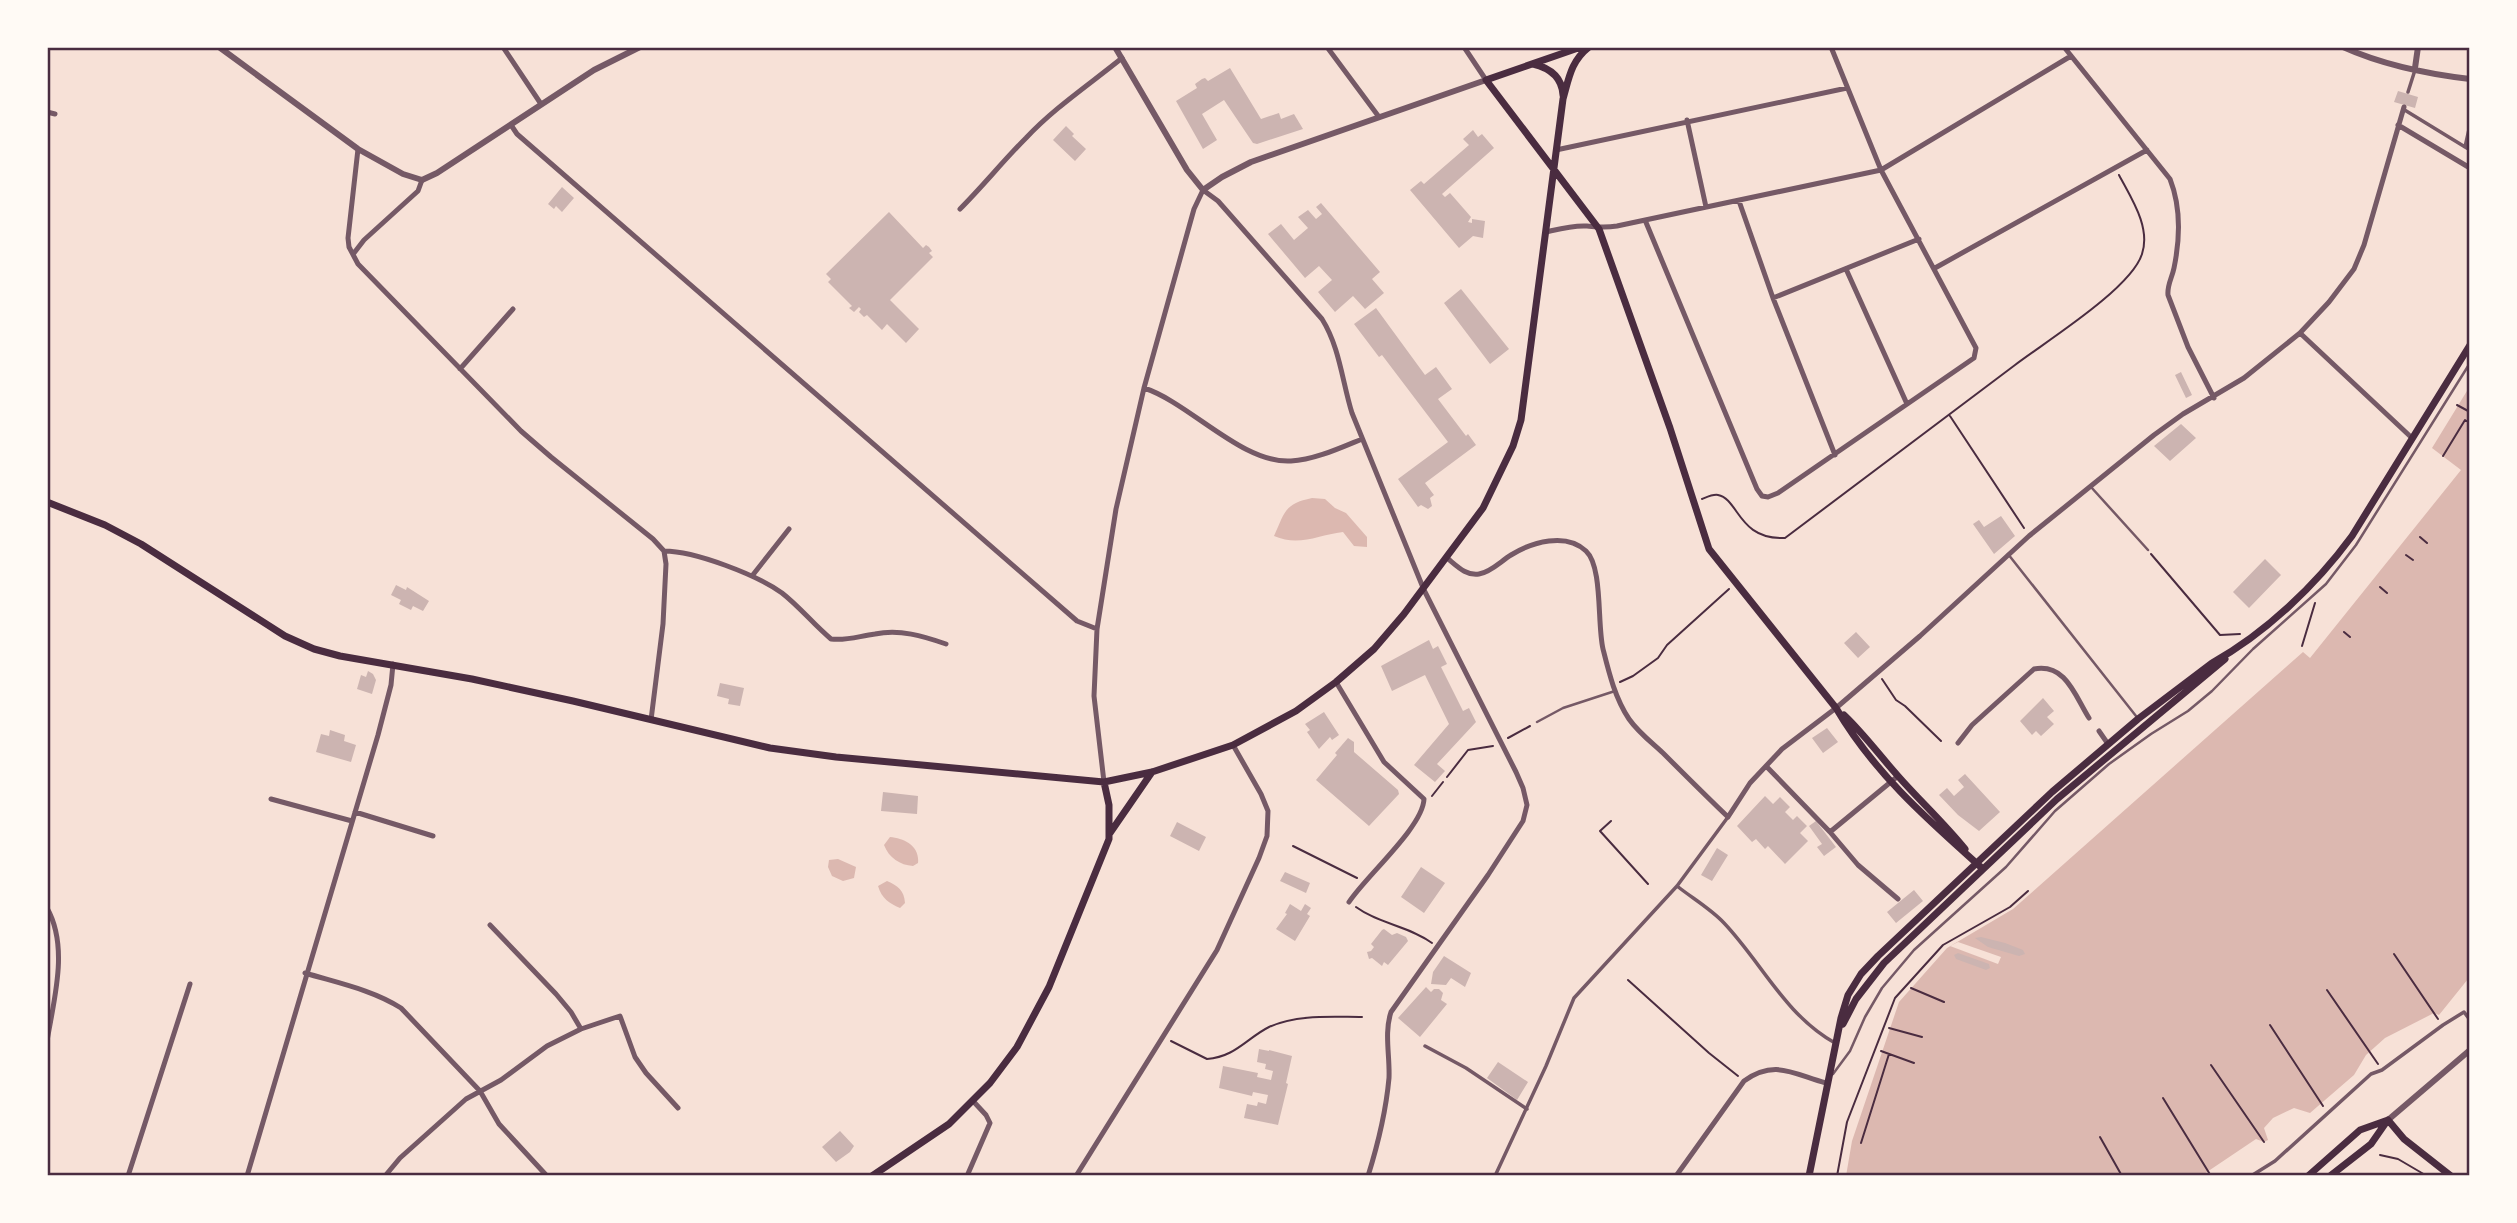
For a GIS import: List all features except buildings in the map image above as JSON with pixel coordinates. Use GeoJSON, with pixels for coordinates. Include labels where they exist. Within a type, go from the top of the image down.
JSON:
{"type":"FeatureCollection","features":[{"type":"Feature","properties":{"kind":"main road"},"geometry":{"type":"LineString","coordinates":[[1581,47],[1486,80],[1599,229],[1709,549],[1836,708],[1851,733],[1890,783],[1940,833],[1983,869]]}},
{"type":"Feature","properties":{"kind":"main road"},"geometry":{"type":"LineString","coordinates":[[47,502],[104,525],[141,544],[285,636],[314,649],[340,656],[560,698],[770,748],[809,754],[1104,782],[1152,772],[1233,746],[1296,711],[1336,682],[1374,649],[1424,590],[1489,498],[1521,420],[1563,99],[1572,66],[1589,47]]}},
{"type":"Feature","properties":{"kind":"main road"},"geometry":{"type":"LineString","coordinates":[[1532,64],[1543,66],[1558,78],[1563,99]]}},
{"type":"Feature","properties":{"kind":"main road"},"geometry":{"type":"LineString","coordinates":[[1809,1176],[1835,1043],[1848,995],[1861,974],[1976,863],[2108,744],[2213,663],[2230,653],[2304,593],[2352,536],[2470,345]]}},
{"type":"Feature","properties":{"kind":"main road"},"geometry":{"type":"LineString","coordinates":[[1835,1043],[1856,999],[1868,980],[1884,963],[2057,799],[2217,668],[2230,653]]}},
{"type":"Feature","properties":{"kind":"main road"},"geometry":{"type":"LineString","coordinates":[[1836,708],[1948,827],[1976,863]]}},
{"type":"Feature","properties":{"kind":"main road"},"geometry":{"type":"LineString","coordinates":[[872,1176],[949,1124],[1000,1071],[1031,1024],[1049,987],[1110,834],[1152,772]]}},
{"type":"Feature","properties":{"kind":"main road"},"geometry":{"type":"LineString","coordinates":[[1104,782],[1109,806],[1110,834]]}},
{"type":"Feature","properties":{"kind":"main road"},"geometry":{"type":"LineString","coordinates":[[2388,1120],[2404,1139],[2451,1176]]}},
{"type":"Feature","properties":{"kind":"main road"},"geometry":{"type":"LineString","coordinates":[[2308,1176],[2360,1130],[2388,1120]]}},
{"type":"Feature","properties":{"kind":"main road"},"geometry":{"type":"LineString","coordinates":[[2330,1176],[2371,1144],[2388,1120]]}},
{"type":"Feature","properties":{"kind":"street"},"geometry":{"type":"LineString","coordinates":[[219,47],[358,149],[403,174],[422,180],[437,173],[594,70],[640,47]]}},
{"type":"Feature","properties":{"kind":"street"},"geometry":{"type":"LineString","coordinates":[[503,47],[541,104]]}},
{"type":"Feature","properties":{"kind":"street"},"geometry":{"type":"LineString","coordinates":[[1115,47],[1187,170],[1203,190],[1218,201],[1322,319],[1332,335],[1338,352],[1343,384],[1362,439],[1424,590],[1523,788],[1527,805],[1523,821],[1438,947],[1396,1003],[1388,1022],[1389,1079],[1379,1142],[1368,1176]]}},
{"type":"Feature","properties":{"kind":"street"},"geometry":{"type":"LineString","coordinates":[[1327,47],[1379,117]]}},
{"type":"Feature","properties":{"kind":"street"},"geometry":{"type":"LineString","coordinates":[[1104,782],[1094,696],[1097,629],[1116,509],[1144,388],[1194,209],[1203,190],[1251,162],[1486,80],[1464,47]]}},
{"type":"Feature","properties":{"kind":"street"},"geometry":{"type":"LineString","coordinates":[[1645,220],[1762,496],[1769,497],[1835,455],[1973,358],[1976,348],[1881,170],[1831,47]]}},
{"type":"Feature","properties":{"kind":"street"},"geometry":{"type":"LineString","coordinates":[[2064,47],[2167,173],[2174,190],[2178,235],[2175,261],[2167,288],[2168,295],[2188,347],[2214,398]]}},
{"type":"Feature","properties":{"kind":"street"},"geometry":{"type":"LineString","coordinates":[[2343,47],[2388,64],[2415,68],[2427,74],[2470,79]]}},
{"type":"Feature","properties":{"kind":"street"},"geometry":{"type":"LineString","coordinates":[[2364,56],[2367,47]]}},
{"type":"Feature","properties":{"kind":"street"},"geometry":{"type":"LineString","coordinates":[[2408,92],[2418,47]]}},
{"type":"Feature","properties":{"kind":"street"},"geometry":{"type":"LineString","coordinates":[[1546,232],[1566,227],[1587,226],[1599,229],[1881,170],[2071,56]]}},
{"type":"Feature","properties":{"kind":"street"},"geometry":{"type":"LineString","coordinates":[[960,209],[1042,122],[1122,58]]}},
{"type":"Feature","properties":{"kind":"street"},"geometry":{"type":"LineString","coordinates":[[1556,150],[1847,88]]}},
{"type":"Feature","properties":{"kind":"street"},"geometry":{"type":"LineString","coordinates":[[1495,1176],[1574,998],[1677,886],[1750,783],[1782,749],[1877,673],[2029,536],[2165,426],[2244,379],[2300,333],[2329,302],[2354,269],[2364,245],[2404,108],[2467,149],[2470,125]]}},
{"type":"Feature","properties":{"kind":"street"},"geometry":{"type":"LineString","coordinates":[[47,112],[55,114]]}},
{"type":"Feature","properties":{"kind":"street"},"geometry":{"type":"LineString","coordinates":[[1688,120],[1706,207]]}},
{"type":"Feature","properties":{"kind":"street"},"geometry":{"type":"LineString","coordinates":[[510,125],[517,134],[1077,621],[1097,629]]}},
{"type":"Feature","properties":{"kind":"street"},"geometry":{"type":"LineString","coordinates":[[2398,125],[2470,168]]}},
{"type":"Feature","properties":{"kind":"street"},"geometry":{"type":"LineString","coordinates":[[358,149],[348,238],[354,258],[363,270],[493,404],[551,457],[653,539],[664,551],[666,564],[663,624],[651,720]]}},
{"type":"Feature","properties":{"kind":"street"},"geometry":{"type":"LineString","coordinates":[[1935,268],[2147,150]]}},
{"type":"Feature","properties":{"kind":"street"},"geometry":{"type":"LineString","coordinates":[[354,253],[364,240],[418,191],[422,180]]}},
{"type":"Feature","properties":{"kind":"street"},"geometry":{"type":"LineString","coordinates":[[1739,201],[1773,298],[1835,455]]}},
{"type":"Feature","properties":{"kind":"street"},"geometry":{"type":"LineString","coordinates":[[1773,298],[1919,239]]}},
{"type":"Feature","properties":{"kind":"street"},"geometry":{"type":"LineString","coordinates":[[1846,269],[1907,404]]}},
{"type":"Feature","properties":{"kind":"street"},"geometry":{"type":"LineString","coordinates":[[460,369],[513,309]]}},
{"type":"Feature","properties":{"kind":"street"},"geometry":{"type":"LineString","coordinates":[[2300,333],[2412,438]]}},
{"type":"Feature","properties":{"kind":"street"},"geometry":{"type":"LineString","coordinates":[[1144,388],[1162,396],[1251,452],[1276,462],[1309,458],[1362,439]]}},
{"type":"Feature","properties":{"kind":"street"},"geometry":{"type":"LineString","coordinates":[[752,576],[789,530]]}},
{"type":"Feature","properties":{"kind":"street"},"geometry":{"type":"LineString","coordinates":[[1447,558],[1461,570],[1479,574],[1538,543],[1563,541],[1585,549],[1595,564],[1599,624],[1614,688],[1628,717],[1728,817]]}},
{"type":"Feature","properties":{"kind":"street"},"geometry":{"type":"LineString","coordinates":[[664,551],[685,554],[752,576],[783,594],[831,639],[851,640],[877,633],[903,633],[922,635],[946,644]]}},
{"type":"Feature","properties":{"kind":"street"},"geometry":{"type":"LineString","coordinates":[[247,1176],[305,973],[355,812],[391,685],[393,664]]}},
{"type":"Feature","properties":{"kind":"street"},"geometry":{"type":"LineString","coordinates":[[1958,743],[1972,725],[2034,669],[2044,667],[2063,675],[2089,718]]}},
{"type":"Feature","properties":{"kind":"street"},"geometry":{"type":"LineString","coordinates":[[1336,682],[1384,762],[1424,799],[1424,806],[1400,843],[1364,881],[1349,902]]}},
{"type":"Feature","properties":{"kind":"street"},"geometry":{"type":"LineString","coordinates":[[2099,731],[2108,744]]}},
{"type":"Feature","properties":{"kind":"street"},"geometry":{"type":"LineString","coordinates":[[1076,1176],[1217,950],[1267,836],[1265,803],[1233,746]]}},
{"type":"Feature","properties":{"kind":"street"},"geometry":{"type":"LineString","coordinates":[[1766,766],[1857,864],[1898,900]]}},
{"type":"Feature","properties":{"kind":"street"},"geometry":{"type":"LineString","coordinates":[[1830,832],[1898,776]]}},
{"type":"Feature","properties":{"kind":"street"},"geometry":{"type":"LineString","coordinates":[[271,799],[352,821]]}},
{"type":"Feature","properties":{"kind":"street"},"geometry":{"type":"LineString","coordinates":[[355,812],[433,836]]}},
{"type":"Feature","properties":{"kind":"street"},"geometry":{"type":"LineString","coordinates":[[1677,886],[1727,928],[1787,1004],[1824,1037],[1835,1043]]}},
{"type":"Feature","properties":{"kind":"street"},"geometry":{"type":"LineString","coordinates":[[47,908],[56,928],[59,952],[47,1041]]}},
{"type":"Feature","properties":{"kind":"street"},"geometry":{"type":"LineString","coordinates":[[491,925],[571,1012],[582,1029]]}},
{"type":"Feature","properties":{"kind":"street"},"geometry":{"type":"LineString","coordinates":[[305,973],[369,992],[401,1008],[480,1091],[499,1124],[547,1176]]}},
{"type":"Feature","properties":{"kind":"street"},"geometry":{"type":"LineString","coordinates":[[128,1176],[190,984]]}},
{"type":"Feature","properties":{"kind":"street"},"geometry":{"type":"LineString","coordinates":[[2251,1176],[2277,1163],[2371,1074],[2382,1070],[2464,1012],[2470,1020]]}},
{"type":"Feature","properties":{"kind":"street"},"geometry":{"type":"LineString","coordinates":[[385,1176],[400,1158],[453,1109],[501,1080],[532,1055],[582,1029],[620,1016],[635,1057],[678,1108]]}},
{"type":"Feature","properties":{"kind":"street"},"geometry":{"type":"LineString","coordinates":[[1425,1045],[1527,1109]]}},
{"type":"Feature","properties":{"kind":"street"},"geometry":{"type":"LineString","coordinates":[[2388,1120],[2470,1050]]}},
{"type":"Feature","properties":{"kind":"street"},"geometry":{"type":"LineString","coordinates":[[1676,1176],[1744,1081],[1757,1072],[1767,1068],[1778,1069],[1826,1083]]}},
{"type":"Feature","properties":{"kind":"street"},"geometry":{"type":"LineString","coordinates":[[967,1176],[990,1123],[973,1101]]}},
{"type":"Feature","properties":{"kind":"lane"},"geometry":{"type":"LineString","coordinates":[[1826,1083],[1850,1051],[1882,988],[1914,950],[2006,867],[2055,811],[2118,757],[2208,695],[2253,649],[2326,584],[2356,545],[2470,363]]}},
{"type":"Feature","properties":{"kind":"lane"},"geometry":{"type":"LineString","coordinates":[[2091,486],[2148,550]]}},
{"type":"Feature","properties":{"kind":"lane"},"geometry":{"type":"LineString","coordinates":[[2008,554],[2138,719]]}},
{"type":"Feature","properties":{"kind":"lane"},"geometry":{"type":"LineString","coordinates":[[1537,722],[1563,708],[1614,688]]}},
{"type":"Feature","properties":{"kind":"path"},"geometry":{"type":"LineString","coordinates":[[1694,501],[1716,494],[1724,497],[1743,522],[1756,533],[1771,539],[1786,538],[2077,320],[2133,272],[2142,254],[2144,237],[2140,216],[2116,169]]}},
{"type":"Feature","properties":{"kind":"path"},"geometry":{"type":"LineString","coordinates":[[2457,405],[2470,412]]}},
{"type":"Feature","properties":{"kind":"path"},"geometry":{"type":"LineString","coordinates":[[1950,415],[2029,536]]}},
{"type":"Feature","properties":{"kind":"path"},"geometry":{"type":"LineString","coordinates":[[2443,456],[2465,420],[2470,423]]}},
{"type":"Feature","properties":{"kind":"path"},"geometry":{"type":"LineString","coordinates":[[2420,537],[2427,543]]}},
{"type":"Feature","properties":{"kind":"path"},"geometry":{"type":"LineString","coordinates":[[2148,550],[2220,635],[2241,634]]}},
{"type":"Feature","properties":{"kind":"path"},"geometry":{"type":"LineString","coordinates":[[2406,555],[2413,560]]}},
{"type":"Feature","properties":{"kind":"path"},"geometry":{"type":"LineString","coordinates":[[1614,688],[1658,658],[1667,645],[1701,616],[1708,606],[1737,583]]}},
{"type":"Feature","properties":{"kind":"path"},"geometry":{"type":"LineString","coordinates":[[2380,587],[2387,593]]}},
{"type":"Feature","properties":{"kind":"path"},"geometry":{"type":"LineString","coordinates":[[2302,646],[2314,604]]}},
{"type":"Feature","properties":{"kind":"path"},"geometry":{"type":"LineString","coordinates":[[2344,632],[2350,637]]}},
{"type":"Feature","properties":{"kind":"path"},"geometry":{"type":"LineString","coordinates":[[1877,673],[1896,700],[1941,741]]}},
{"type":"Feature","properties":{"kind":"path"},"geometry":{"type":"LineString","coordinates":[[1509,737],[1537,722]]}},
{"type":"Feature","properties":{"kind":"path"},"geometry":{"type":"LineString","coordinates":[[1447,777],[1468,750],[1476,747],[1488,748],[1500,742]]}},
{"type":"Feature","properties":{"kind":"path"},"geometry":{"type":"LineString","coordinates":[[1424,799],[1433,795],[1443,782]]}},
{"type":"Feature","properties":{"kind":"path"},"geometry":{"type":"LineString","coordinates":[[1611,821],[1600,831],[1648,884]]}},
{"type":"Feature","properties":{"kind":"path"},"geometry":{"type":"LineString","coordinates":[[1293,846],[1364,881]]}},
{"type":"Feature","properties":{"kind":"path"},"geometry":{"type":"LineString","coordinates":[[1837,1176],[1847,1122],[1895,998],[1944,946],[2010,907],[2028,891]]}},
{"type":"Feature","properties":{"kind":"path"},"geometry":{"type":"LineString","coordinates":[[1349,902],[1368,915],[1421,935],[1438,947]]}},
{"type":"Feature","properties":{"kind":"path"},"geometry":{"type":"LineString","coordinates":[[2393,954],[2442,1025]]}},
{"type":"Feature","properties":{"kind":"path"},"geometry":{"type":"LineString","coordinates":[[1628,980],[1709,1054],[1744,1081]]}},
{"type":"Feature","properties":{"kind":"path"},"geometry":{"type":"LineString","coordinates":[[1911,989],[1944,1002]]}},
{"type":"Feature","properties":{"kind":"path"},"geometry":{"type":"LineString","coordinates":[[2327,990],[2382,1070]]}},
{"type":"Feature","properties":{"kind":"path"},"geometry":{"type":"LineString","coordinates":[[1165,1037],[1207,1059],[1239,1049],[1269,1027],[1289,1020],[1362,1017]]}},
{"type":"Feature","properties":{"kind":"path"},"geometry":{"type":"LineString","coordinates":[[2270,1026],[2327,1113]]}},
{"type":"Feature","properties":{"kind":"path"},"geometry":{"type":"LineString","coordinates":[[1889,1028],[1922,1037]]}},
{"type":"Feature","properties":{"kind":"path"},"geometry":{"type":"LineString","coordinates":[[1881,1051],[1914,1063]]}},
{"type":"Feature","properties":{"kind":"path"},"geometry":{"type":"LineString","coordinates":[[1861,1143],[1889,1054]]}},
{"type":"Feature","properties":{"kind":"path"},"geometry":{"type":"LineString","coordinates":[[2211,1065],[2264,1142]]}},
{"type":"Feature","properties":{"kind":"path"},"geometry":{"type":"LineString","coordinates":[[2163,1098],[2211,1176]]}},
{"type":"Feature","properties":{"kind":"path"},"geometry":{"type":"LineString","coordinates":[[2101,1137],[2122,1176]]}},
{"type":"Feature","properties":{"kind":"path"},"geometry":{"type":"LineString","coordinates":[[2380,1155],[2398,1159],[2427,1176]]}},
{"type":"Feature","properties":{"kind":"shaded area"},"geometry":{"type":"Polygon","coordinates":[[[2470,386],[2468,979],[2439,1015],[2434,1013],[2385,1038],[2366,1055],[2354,1075],[2310,1113],[2294,1108],[2273,1118],[2264,1128],[2268,1140],[2264,1142],[2256,1139],[2201,1176],[1846,1176],[1852,1141],[1899,1002],[1947,948],[2013,909],[2303,652],[2310,658],[2461,470],[2432,448],[2470,386]]]}},
{"type":"Feature","properties":{"kind":"shaded area"},"geometry":{"type":"Polygon","coordinates":[[[1312,498],[1325,499],[1346,513],[1367,537],[1367,547],[1354,546],[1343,532],[1300,540],[1274,536],[1291,506],[1312,498]]]}},
{"type":"Feature","properties":{"kind":"shaded area"},"geometry":{"type":"Polygon","coordinates":[[[890,837],[910,844],[916,852],[918,863],[908,865],[892,857],[884,845],[890,837]]]}},
{"type":"Feature","properties":{"kind":"shaded area"},"geometry":{"type":"Polygon","coordinates":[[[838,859],[856,867],[854,878],[843,881],[832,876],[828,867],[829,860],[838,859]]]}},
{"type":"Feature","properties":{"kind":"shaded area"},"geometry":{"type":"Polygon","coordinates":[[[887,881],[902,892],[905,903],[900,908],[886,900],[878,886],[887,881]]]}},
{"type":"Feature","properties":{"kind":"pier"},"geometry":{"type":"Polygon","coordinates":[[[1958,942],[2001,957],[1998,964],[1950,946],[1958,942]]]}}]}
